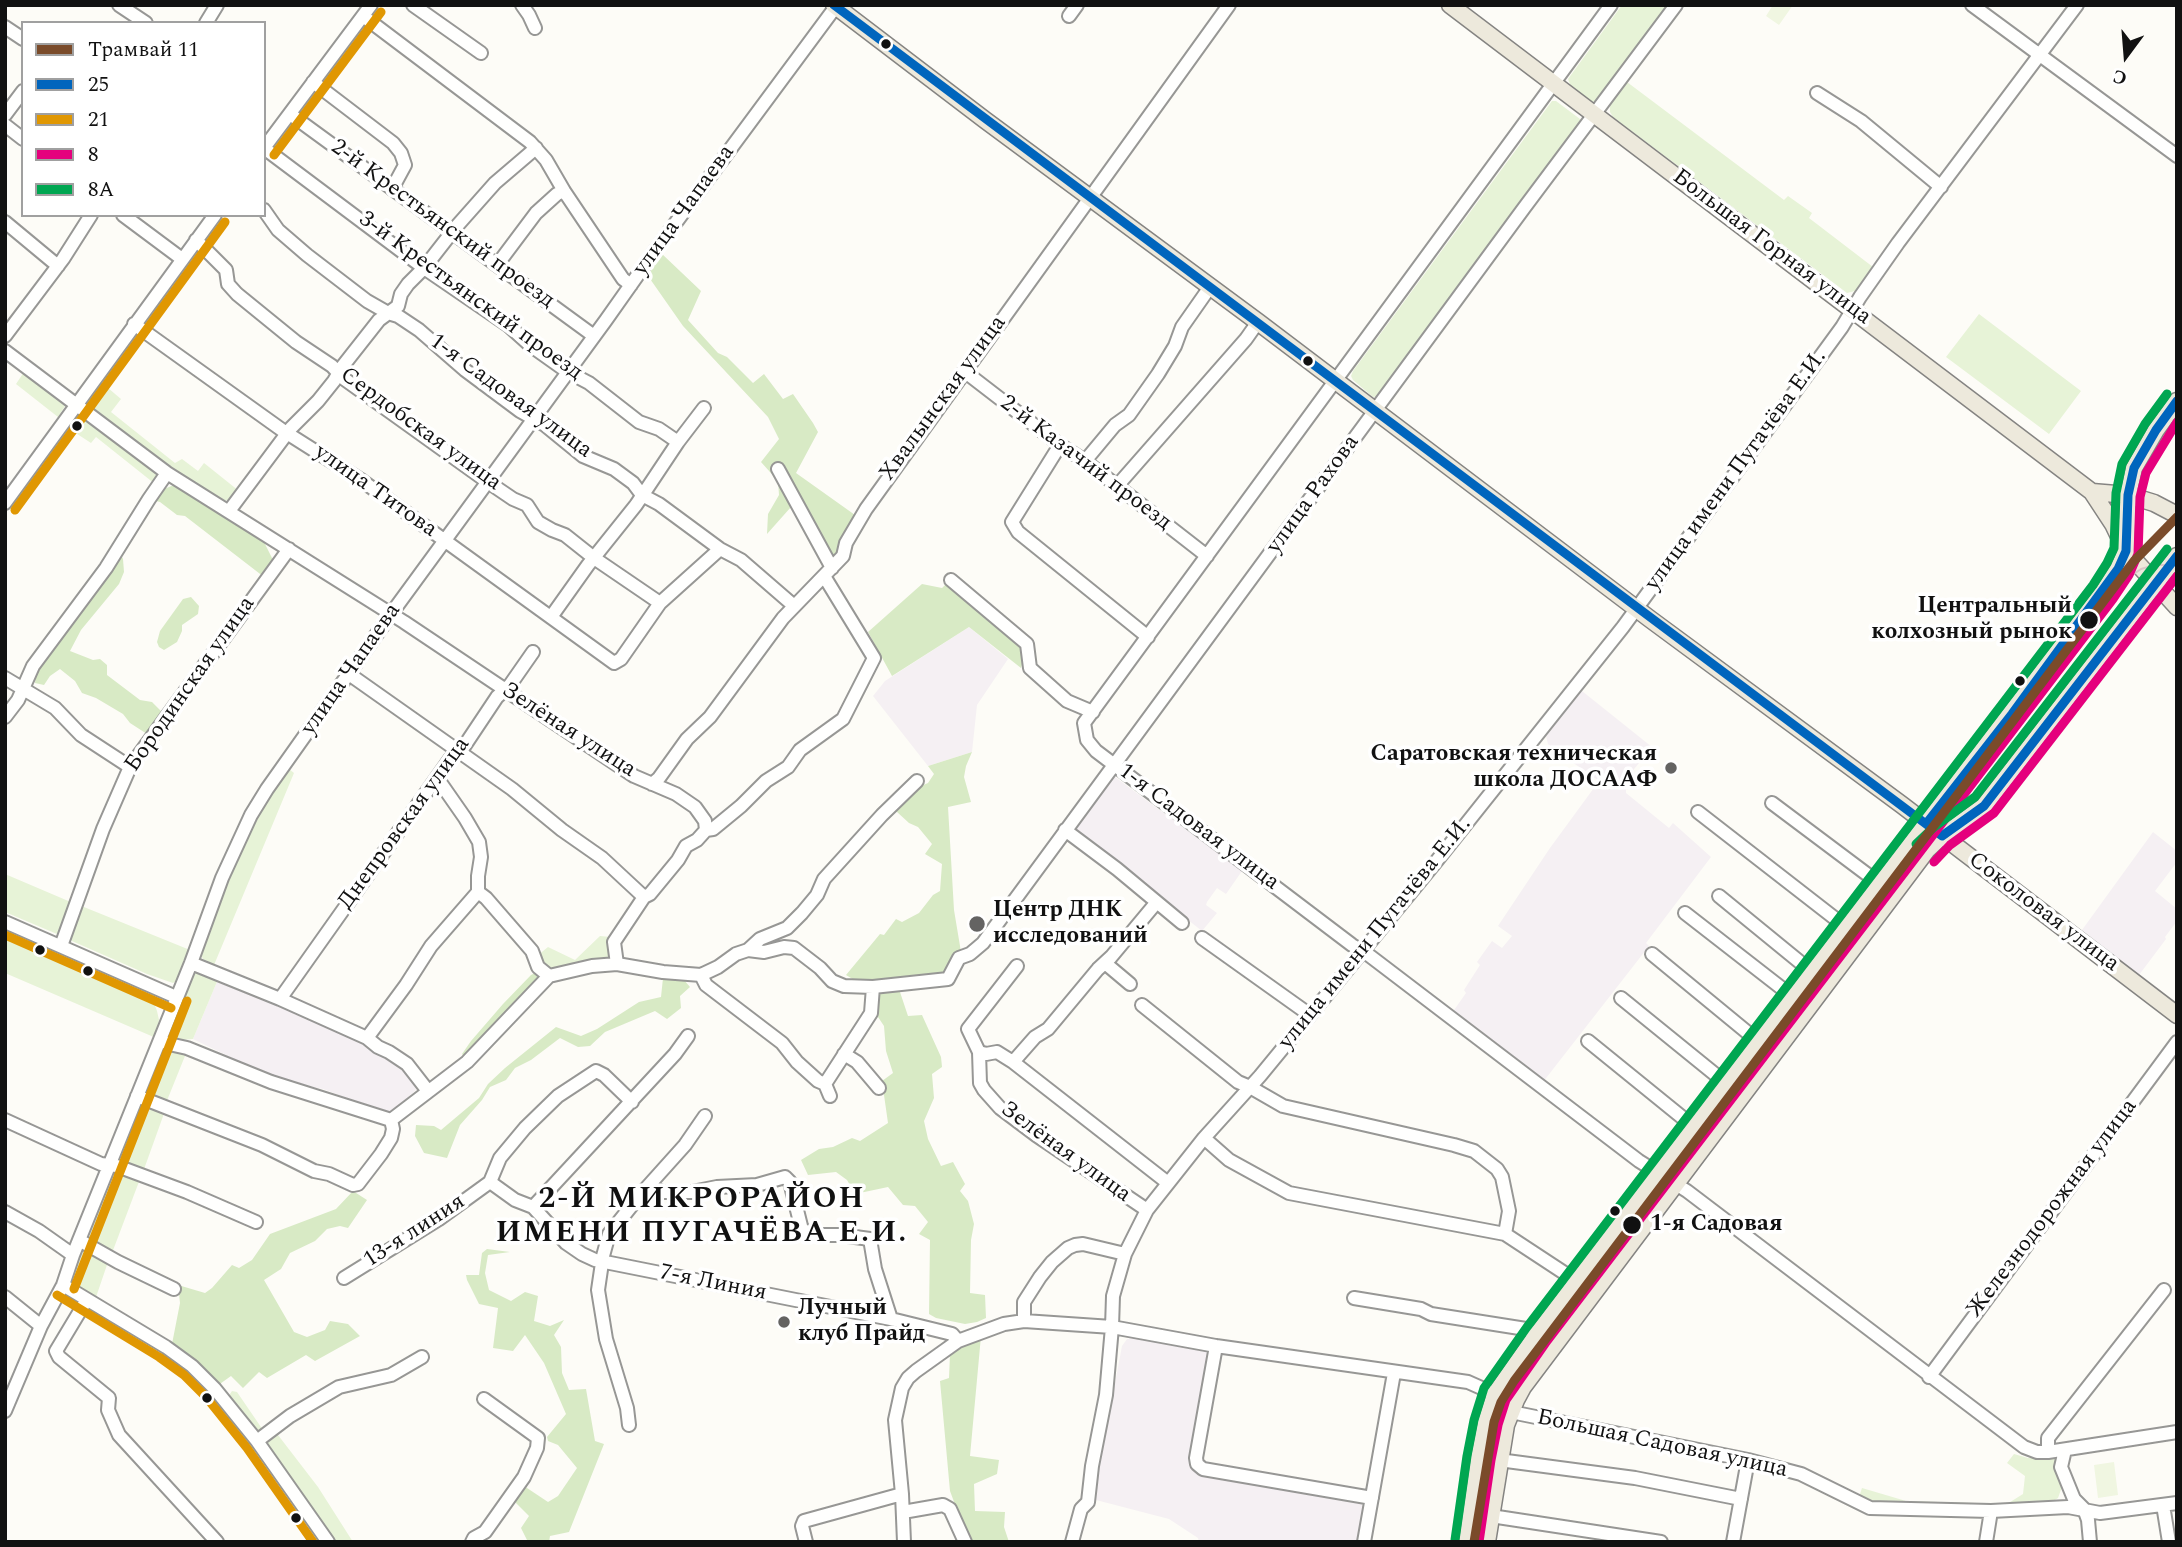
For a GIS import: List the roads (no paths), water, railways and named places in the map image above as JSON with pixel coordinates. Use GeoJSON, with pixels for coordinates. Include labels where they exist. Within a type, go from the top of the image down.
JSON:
{"type":"FeatureCollection","features":[{"type":"Feature","properties":{"kind":"main road","name":"Большая Горная улица"},"geometry":{"type":"LineString","coordinates":[[1450,5],[2092,492],[2113,524],[2126,551],[2177,607]]}},
{"type":"Feature","properties":{"kind":"main road","name":"Соколовая улица"},"geometry":{"type":"LineString","coordinates":[[836,6],[2177,1015]]}},
{"type":"Feature","properties":{"kind":"main road"},"geometry":{"type":"LineString","coordinates":[[1467,1542],[1479,1458],[1495,1394],[1659,1173],[2103,592],[2126,551],[2128,495],[2134,468],[2177,401]]}},
{"type":"Feature","properties":{"kind":"main road"},"geometry":{"type":"LineString","coordinates":[[2092,492],[2128,495],[2177,514]]}},
{"type":"Feature","properties":{"kind":"main road"},"geometry":{"type":"LineString","coordinates":[[1487,1542],[1499,1460],[1511,1412],[1523,1387],[1927,850],[1984,806],[2177,556]]}},
{"type":"Feature","properties":{"kind":"street"},"geometry":{"type":"LineString","coordinates":[[119,5],[143,21]]}},
{"type":"Feature","properties":{"kind":"street"},"geometry":{"type":"LineString","coordinates":[[207,21],[217,5]]}},
{"type":"Feature","properties":{"kind":"street"},"geometry":{"type":"LineString","coordinates":[[413,5],[481,53]]}},
{"type":"Feature","properties":{"kind":"street"},"geometry":{"type":"LineString","coordinates":[[522,5],[535,28]]}},
{"type":"Feature","properties":{"kind":"street","name":"Хвалынская улица"},"geometry":{"type":"LineString","coordinates":[[652,784],[687,738],[710,717],[793,605],[843,556],[846,543],[866,509],[1229,5]]}},
{"type":"Feature","properties":{"kind":"street"},"geometry":{"type":"LineString","coordinates":[[951,580],[1027,645],[1030,668],[1067,701],[1093,712],[1611,5]]}},
{"type":"Feature","properties":{"kind":"street","name":"улица Рахова"},"geometry":{"type":"LineString","coordinates":[[878,986],[948,979],[959,958],[970,954],[983,943],[1676,5]]}},
{"type":"Feature","properties":{"kind":"street"},"geometry":{"type":"LineString","coordinates":[[1972,5],[2177,156]]}},
{"type":"Feature","properties":{"kind":"street","name":"улица имени Пугачёва Е.И."},"geometry":{"type":"LineString","coordinates":[[1072,1542],[1081,1509],[1088,1502],[1106,1395],[1113,1296],[1125,1254],[1147,1210],[1534,740],[1637,608],[1941,187],[2077,5]]}},
{"type":"Feature","properties":{"kind":"street","name":"улица Чапаева"},"geometry":{"type":"LineString","coordinates":[[5,1411],[41,1326],[63,1285],[222,878],[251,815],[391,614],[836,6]]}},
{"type":"Feature","properties":{"kind":"street"},"geometry":{"type":"LineString","coordinates":[[266,145],[367,11],[536,148],[623,279],[631,285]]}},
{"type":"Feature","properties":{"kind":"street"},"geometry":{"type":"LineString","coordinates":[[5,27],[21,38]]}},
{"type":"Feature","properties":{"kind":"street"},"geometry":{"type":"LineString","coordinates":[[313,82],[393,143],[401,153],[405,165],[392,188]]}},
{"type":"Feature","properties":{"kind":"street"},"geometry":{"type":"LineString","coordinates":[[1817,93],[1861,121],[1941,187]]}},
{"type":"Feature","properties":{"kind":"street"},"geometry":{"type":"LineString","coordinates":[[5,115],[21,94]]}},
{"type":"Feature","properties":{"kind":"street","name":"2-й Крестьянский проезд"},"geometry":{"type":"LineString","coordinates":[[289,114],[594,336]]}},
{"type":"Feature","properties":{"kind":"street"},"geometry":{"type":"LineString","coordinates":[[5,125],[21,137]]}},
{"type":"Feature","properties":{"kind":"street"},"geometry":{"type":"LineString","coordinates":[[229,511],[379,320],[398,306],[408,284],[495,183],[536,148]]}},
{"type":"Feature","properties":{"kind":"street","name":"3-й Крестьянский проезд"},"geometry":{"type":"LineString","coordinates":[[266,150],[568,372],[589,383],[639,422],[659,429],[678,442]]}},
{"type":"Feature","properties":{"kind":"street"},"geometry":{"type":"LineString","coordinates":[[497,265],[536,213],[564,191]]}},
{"type":"Feature","properties":{"kind":"street","name":"1-я Садовая улица"},"geometry":{"type":"LineString","coordinates":[[266,213],[278,230],[306,255],[368,301],[419,330],[466,370],[545,425],[583,456],[614,470],[633,483],[642,495],[659,504],[720,549],[741,560],[793,605]]}},
{"type":"Feature","properties":{"kind":"street"},"geometry":{"type":"LineString","coordinates":[[5,337],[58,266],[90,217]]}},
{"type":"Feature","properties":{"kind":"street"},"geometry":{"type":"LineString","coordinates":[[126,217],[182,260]]}},
{"type":"Feature","properties":{"kind":"street"},"geometry":{"type":"LineString","coordinates":[[5,503],[213,217]]}},
{"type":"Feature","properties":{"kind":"street"},"geometry":{"type":"LineString","coordinates":[[5,222],[58,266]]}},
{"type":"Feature","properties":{"kind":"street","name":"Сердобская улица"},"geometry":{"type":"LineString","coordinates":[[196,240],[226,270],[228,284],[237,294],[296,342],[488,482],[527,505],[538,522],[565,536],[660,603]]}},
{"type":"Feature","properties":{"kind":"street"},"geometry":{"type":"LineString","coordinates":[[1085,461],[1115,425],[1129,415],[1164,364],[1182,327],[1210,287]]}},
{"type":"Feature","properties":{"kind":"street"},"geometry":{"type":"LineString","coordinates":[[1117,486],[1246,340],[1258,322]]}},
{"type":"Feature","properties":{"kind":"street","name":"улица Титова"},"geometry":{"type":"LineString","coordinates":[[134,324],[288,433],[361,480],[614,663],[621,659],[660,603]]}},
{"type":"Feature","properties":{"kind":"street","name":"Зелёная улица"},"geometry":{"type":"LineString","coordinates":[[5,351],[167,473],[391,614],[634,776],[676,794],[695,807],[705,821],[706,830]]}},
{"type":"Feature","properties":{"kind":"street","name":"2-й Казачий проезд"},"geometry":{"type":"LineString","coordinates":[[964,371],[1207,556]]}},
{"type":"Feature","properties":{"kind":"street"},"geometry":{"type":"LineString","coordinates":[[551,617],[704,408]]}},
{"type":"Feature","properties":{"kind":"street"},"geometry":{"type":"LineString","coordinates":[[1060,445],[1012,522],[1018,532],[1148,637]]}},
{"type":"Feature","properties":{"kind":"street"},"geometry":{"type":"LineString","coordinates":[[617,964],[614,942],[644,897],[650,894],[687,846],[706,830],[713,829],[766,781],[788,767],[800,750],[843,719],[874,658],[778,469]]}},
{"type":"Feature","properties":{"kind":"street"},"geometry":{"type":"LineString","coordinates":[[5,717],[23,689],[33,666],[106,568],[167,473]]}},
{"type":"Feature","properties":{"kind":"street","name":"Бородинская улица"},"geometry":{"type":"LineString","coordinates":[[61,946],[103,829],[130,767],[289,549]]}},
{"type":"Feature","properties":{"kind":"street"},"geometry":{"type":"LineString","coordinates":[[660,603],[720,549]]}},
{"type":"Feature","properties":{"kind":"street","name":"Днепровская улица"},"geometry":{"type":"LineString","coordinates":[[280,999],[457,751],[465,744],[496,696],[510,685],[533,652]]}},
{"type":"Feature","properties":{"kind":"street"},"geometry":{"type":"LineString","coordinates":[[349,674],[512,789],[562,830],[602,858],[644,897]]}},
{"type":"Feature","properties":{"kind":"street"},"geometry":{"type":"LineString","coordinates":[[5,678],[55,708],[81,735],[130,767]]}},
{"type":"Feature","properties":{"kind":"street","name":"1-я Садовая улица"},"geometry":{"type":"LineString","coordinates":[[1093,712],[1084,723],[1087,740],[1096,751],[1639,1161],[1676,1184],[1750,1238],[1929,1377]]}},
{"type":"Feature","properties":{"kind":"street"},"geometry":{"type":"LineString","coordinates":[[367,1038],[431,946],[478,892],[481,857],[478,842],[465,818],[436,780]]}},
{"type":"Feature","properties":{"kind":"street"},"geometry":{"type":"LineString","coordinates":[[391,1121],[467,1062],[549,976],[592,966],[617,964],[701,975],[736,954],[748,950],[760,939],[787,928],[817,895],[824,880],[916,781]]}},
{"type":"Feature","properties":{"kind":"street"},"geometry":{"type":"LineString","coordinates":[[1772,803],[1880,884]]}},
{"type":"Feature","properties":{"kind":"street"},"geometry":{"type":"LineString","coordinates":[[1698,812],[1846,927]]}},
{"type":"Feature","properties":{"kind":"street"},"geometry":{"type":"LineString","coordinates":[[1065,830],[1182,923]]}},
{"type":"Feature","properties":{"kind":"street"},"geometry":{"type":"LineString","coordinates":[[478,892],[532,951],[538,967],[549,976]]}},
{"type":"Feature","properties":{"kind":"street"},"geometry":{"type":"LineString","coordinates":[[1719,896],[1812,972]]}},
{"type":"Feature","properties":{"kind":"street"},"geometry":{"type":"LineString","coordinates":[[1013,1062],[1035,1037],[1048,1029],[1156,903]]}},
{"type":"Feature","properties":{"kind":"street"},"geometry":{"type":"LineString","coordinates":[[1685,913],[1793,997]]}},
{"type":"Feature","properties":{"kind":"street"},"geometry":{"type":"LineString","coordinates":[[5,922],[176,997]]}},
{"type":"Feature","properties":{"kind":"street"},"geometry":{"type":"LineString","coordinates":[[1202,938],[1310,1015]]}},
{"type":"Feature","properties":{"kind":"street"},"geometry":{"type":"LineString","coordinates":[[701,975],[706,985],[782,1043],[828,1090],[844,1054],[871,1013],[878,986],[844,986],[832,981],[794,948],[784,947],[764,952],[748,950]]}},
{"type":"Feature","properties":{"kind":"street"},"geometry":{"type":"LineString","coordinates":[[1652,954],[1759,1042]]}},
{"type":"Feature","properties":{"kind":"street"},"geometry":{"type":"LineString","coordinates":[[191,963],[367,1038],[407,1064],[428,1091]]}},
{"type":"Feature","properties":{"kind":"street"},"geometry":{"type":"LineString","coordinates":[[1105,963],[1130,985]]}},
{"type":"Feature","properties":{"kind":"street","name":"Зелёная улица"},"geometry":{"type":"LineString","coordinates":[[1017,966],[968,1029],[979,1052],[980,1083],[1000,1108],[1147,1210]]}},
{"type":"Feature","properties":{"kind":"street"},"geometry":{"type":"LineString","coordinates":[[1621,998],[1727,1084]]}},
{"type":"Feature","properties":{"kind":"street"},"geometry":{"type":"LineString","coordinates":[[1142,1005],[1238,1082],[1283,1107],[1474,1151],[1497,1169],[1506,1187],[1509,1211],[1505,1234]]}},
{"type":"Feature","properties":{"kind":"street"},"geometry":{"type":"LineString","coordinates":[[533,1207],[676,1054],[688,1036]]}},
{"type":"Feature","properties":{"kind":"street"},"geometry":{"type":"LineString","coordinates":[[160,1040],[271,1082],[391,1121]]}},
{"type":"Feature","properties":{"kind":"street"},"geometry":{"type":"LineString","coordinates":[[1588,1041],[1694,1128]]}},
{"type":"Feature","properties":{"kind":"street","name":"Железнодорожная улица"},"geometry":{"type":"LineString","coordinates":[[1929,1377],[2177,1042]]}},
{"type":"Feature","properties":{"kind":"street","name":"Зелёная улица"},"geometry":{"type":"LineString","coordinates":[[979,1052],[997,1052],[1013,1062],[1168,1183]]}},
{"type":"Feature","properties":{"kind":"street"},"geometry":{"type":"LineString","coordinates":[[844,1054],[857,1062],[879,1088]]}},
{"type":"Feature","properties":{"kind":"street","name":"13-я линия"},"geometry":{"type":"LineString","coordinates":[[344,1278],[439,1219],[490,1182],[500,1158],[526,1128],[558,1096],[596,1071],[604,1075],[632,1102]]}},
{"type":"Feature","properties":{"kind":"street"},"geometry":{"type":"LineString","coordinates":[[137,1097],[262,1145],[314,1171],[329,1174],[353,1185],[358,1185],[381,1154],[393,1129],[391,1121]]}},
{"type":"Feature","properties":{"kind":"street"},"geometry":{"type":"LineString","coordinates":[[629,1425],[627,1408],[606,1339],[598,1290],[602,1262],[609,1234],[685,1145],[705,1116]]}},
{"type":"Feature","properties":{"kind":"street"},"geometry":{"type":"LineString","coordinates":[[5,1120],[102,1164],[187,1192],[256,1222]]}},
{"type":"Feature","properties":{"kind":"street"},"geometry":{"type":"LineString","coordinates":[[1204,1138],[1229,1160],[1289,1193],[1505,1234],[1578,1282]]}},
{"type":"Feature","properties":{"kind":"street"},"geometry":{"type":"LineString","coordinates":[[649,1186],[662,1192],[692,1192],[718,1187],[757,1185],[785,1177],[790,1182],[802,1230],[821,1235],[870,1239],[875,1269],[891,1318]]}},
{"type":"Feature","properties":{"kind":"street","name":"7-я Линия"},"geometry":{"type":"LineString","coordinates":[[490,1182],[515,1200],[533,1207],[566,1243],[582,1254],[602,1262],[891,1318],[952,1334],[958,1341]]}},
{"type":"Feature","properties":{"kind":"street"},"geometry":{"type":"LineString","coordinates":[[5,1212],[73,1255]]}},
{"type":"Feature","properties":{"kind":"street"},"geometry":{"type":"LineString","coordinates":[[79,1240],[174,1289]]}},
{"type":"Feature","properties":{"kind":"street"},"geometry":{"type":"LineString","coordinates":[[1024,1321],[1024,1302],[1052,1262],[1068,1248],[1083,1244],[1125,1254]]}},
{"type":"Feature","properties":{"kind":"street"},"geometry":{"type":"LineString","coordinates":[[63,1285],[166,1347],[192,1366],[215,1389],[257,1441],[328,1542]]}},
{"type":"Feature","properties":{"kind":"street"},"geometry":{"type":"LineString","coordinates":[[2048,1452],[2048,1438],[2164,1290]]}},
{"type":"Feature","properties":{"kind":"street"},"geometry":{"type":"LineString","coordinates":[[5,1297],[41,1326]]}},
{"type":"Feature","properties":{"kind":"street"},"geometry":{"type":"LineString","coordinates":[[1354,1298],[1526,1329],[1537,1334]]}},
{"type":"Feature","properties":{"kind":"street"},"geometry":{"type":"LineString","coordinates":[[86,1301],[56,1351],[59,1357],[108,1398],[108,1410],[119,1434],[213,1537],[198,1542]]}},
{"type":"Feature","properties":{"kind":"street","name":"Большая Садовая улица"},"geometry":{"type":"LineString","coordinates":[[904,1542],[895,1420],[902,1388],[915,1371],[958,1341],[1004,1324],[1024,1321],[1112,1327],[1216,1346],[1468,1382],[1495,1394],[1511,1412],[1748,1460],[1801,1474],[1870,1508],[1991,1511],[2068,1507],[2100,1513],[2170,1504]]}},
{"type":"Feature","properties":{"kind":"street"},"geometry":{"type":"LineString","coordinates":[[1216,1346],[1197,1464],[1203,1469],[1373,1498]]}},
{"type":"Feature","properties":{"kind":"street"},"geometry":{"type":"LineString","coordinates":[[257,1441],[290,1416],[339,1387],[391,1375],[422,1357]]}},
{"type":"Feature","properties":{"kind":"street"},"geometry":{"type":"LineString","coordinates":[[1364,1542],[1394,1373]]}},
{"type":"Feature","properties":{"kind":"street"},"geometry":{"type":"LineString","coordinates":[[1929,1377],[2024,1447],[2037,1452],[2066,1450],[2177,1432]]}},
{"type":"Feature","properties":{"kind":"street"},"geometry":{"type":"LineString","coordinates":[[472,1542],[485,1532],[524,1477],[537,1448],[538,1438],[484,1399]]}},
{"type":"Feature","properties":{"kind":"street"},"geometry":{"type":"LineString","coordinates":[[2066,1450],[2061,1466],[2074,1499],[2084,1509],[2090,1542]]}},
{"type":"Feature","properties":{"kind":"street"},"geometry":{"type":"LineString","coordinates":[[1499,1460],[1635,1478],[1741,1499]]}},
{"type":"Feature","properties":{"kind":"street"},"geometry":{"type":"LineString","coordinates":[[1733,1542],[1748,1460]]}},
{"type":"Feature","properties":{"kind":"street"},"geometry":{"type":"LineString","coordinates":[[806,1542],[802,1526],[804,1521],[902,1494]]}},
{"type":"Feature","properties":{"kind":"street"},"geometry":{"type":"LineString","coordinates":[[2169,1542],[2170,1504]]}},
{"type":"Feature","properties":{"kind":"street"},"geometry":{"type":"LineString","coordinates":[[903,1512],[943,1505],[950,1508],[965,1542]]}},
{"type":"Feature","properties":{"kind":"street"},"geometry":{"type":"LineString","coordinates":[[1986,1542],[1991,1511]]}},
{"type":"Feature","properties":{"kind":"street"},"geometry":{"type":"LineString","coordinates":[[1491,1516],[1661,1542]]}},
{"type":"Feature","properties":{"kind":"tram line","name":"11"},"geometry":{"type":"LineString","coordinates":[[1474,1542],[1494,1422],[1501,1402],[1514,1381],[2134,561],[2177,517]]}},
{"type":"Feature","properties":{"kind":"tram line"},"geometry":{"type":"LineString","coordinates":[[2115,587],[2141,569],[2155,565],[2177,565]]}},
{"type":"Feature","properties":{"kind":"place","name":"Центральный колхозный рынок"},"geometry":{"type":"Point","coordinates":[2089,620]}},
{"type":"Feature","properties":{"kind":"place","name":"Саратовская техническая школа ДОСААФ"},"geometry":{"type":"Point","coordinates":[1671,768]}},
{"type":"Feature","properties":{"kind":"place","name":"Центр ДНК исследований"},"geometry":{"type":"Point","coordinates":[977,924]}},
{"type":"Feature","properties":{"kind":"place","name":"1-я Садовая"},"geometry":{"type":"Point","coordinates":[1632,1225]}},
{"type":"Feature","properties":{"kind":"place","name":"Лучный клуб Прайд"},"geometry":{"type":"Point","coordinates":[784,1322]}},
{"type":"Feature","properties":{"kind":"district","name":"2-Й МИКРОРАЙОН ИМЕНИ ПУГАЧЁВА Е.И."},"geometry":{"type":"Point","coordinates":[702,1218]}}]}
